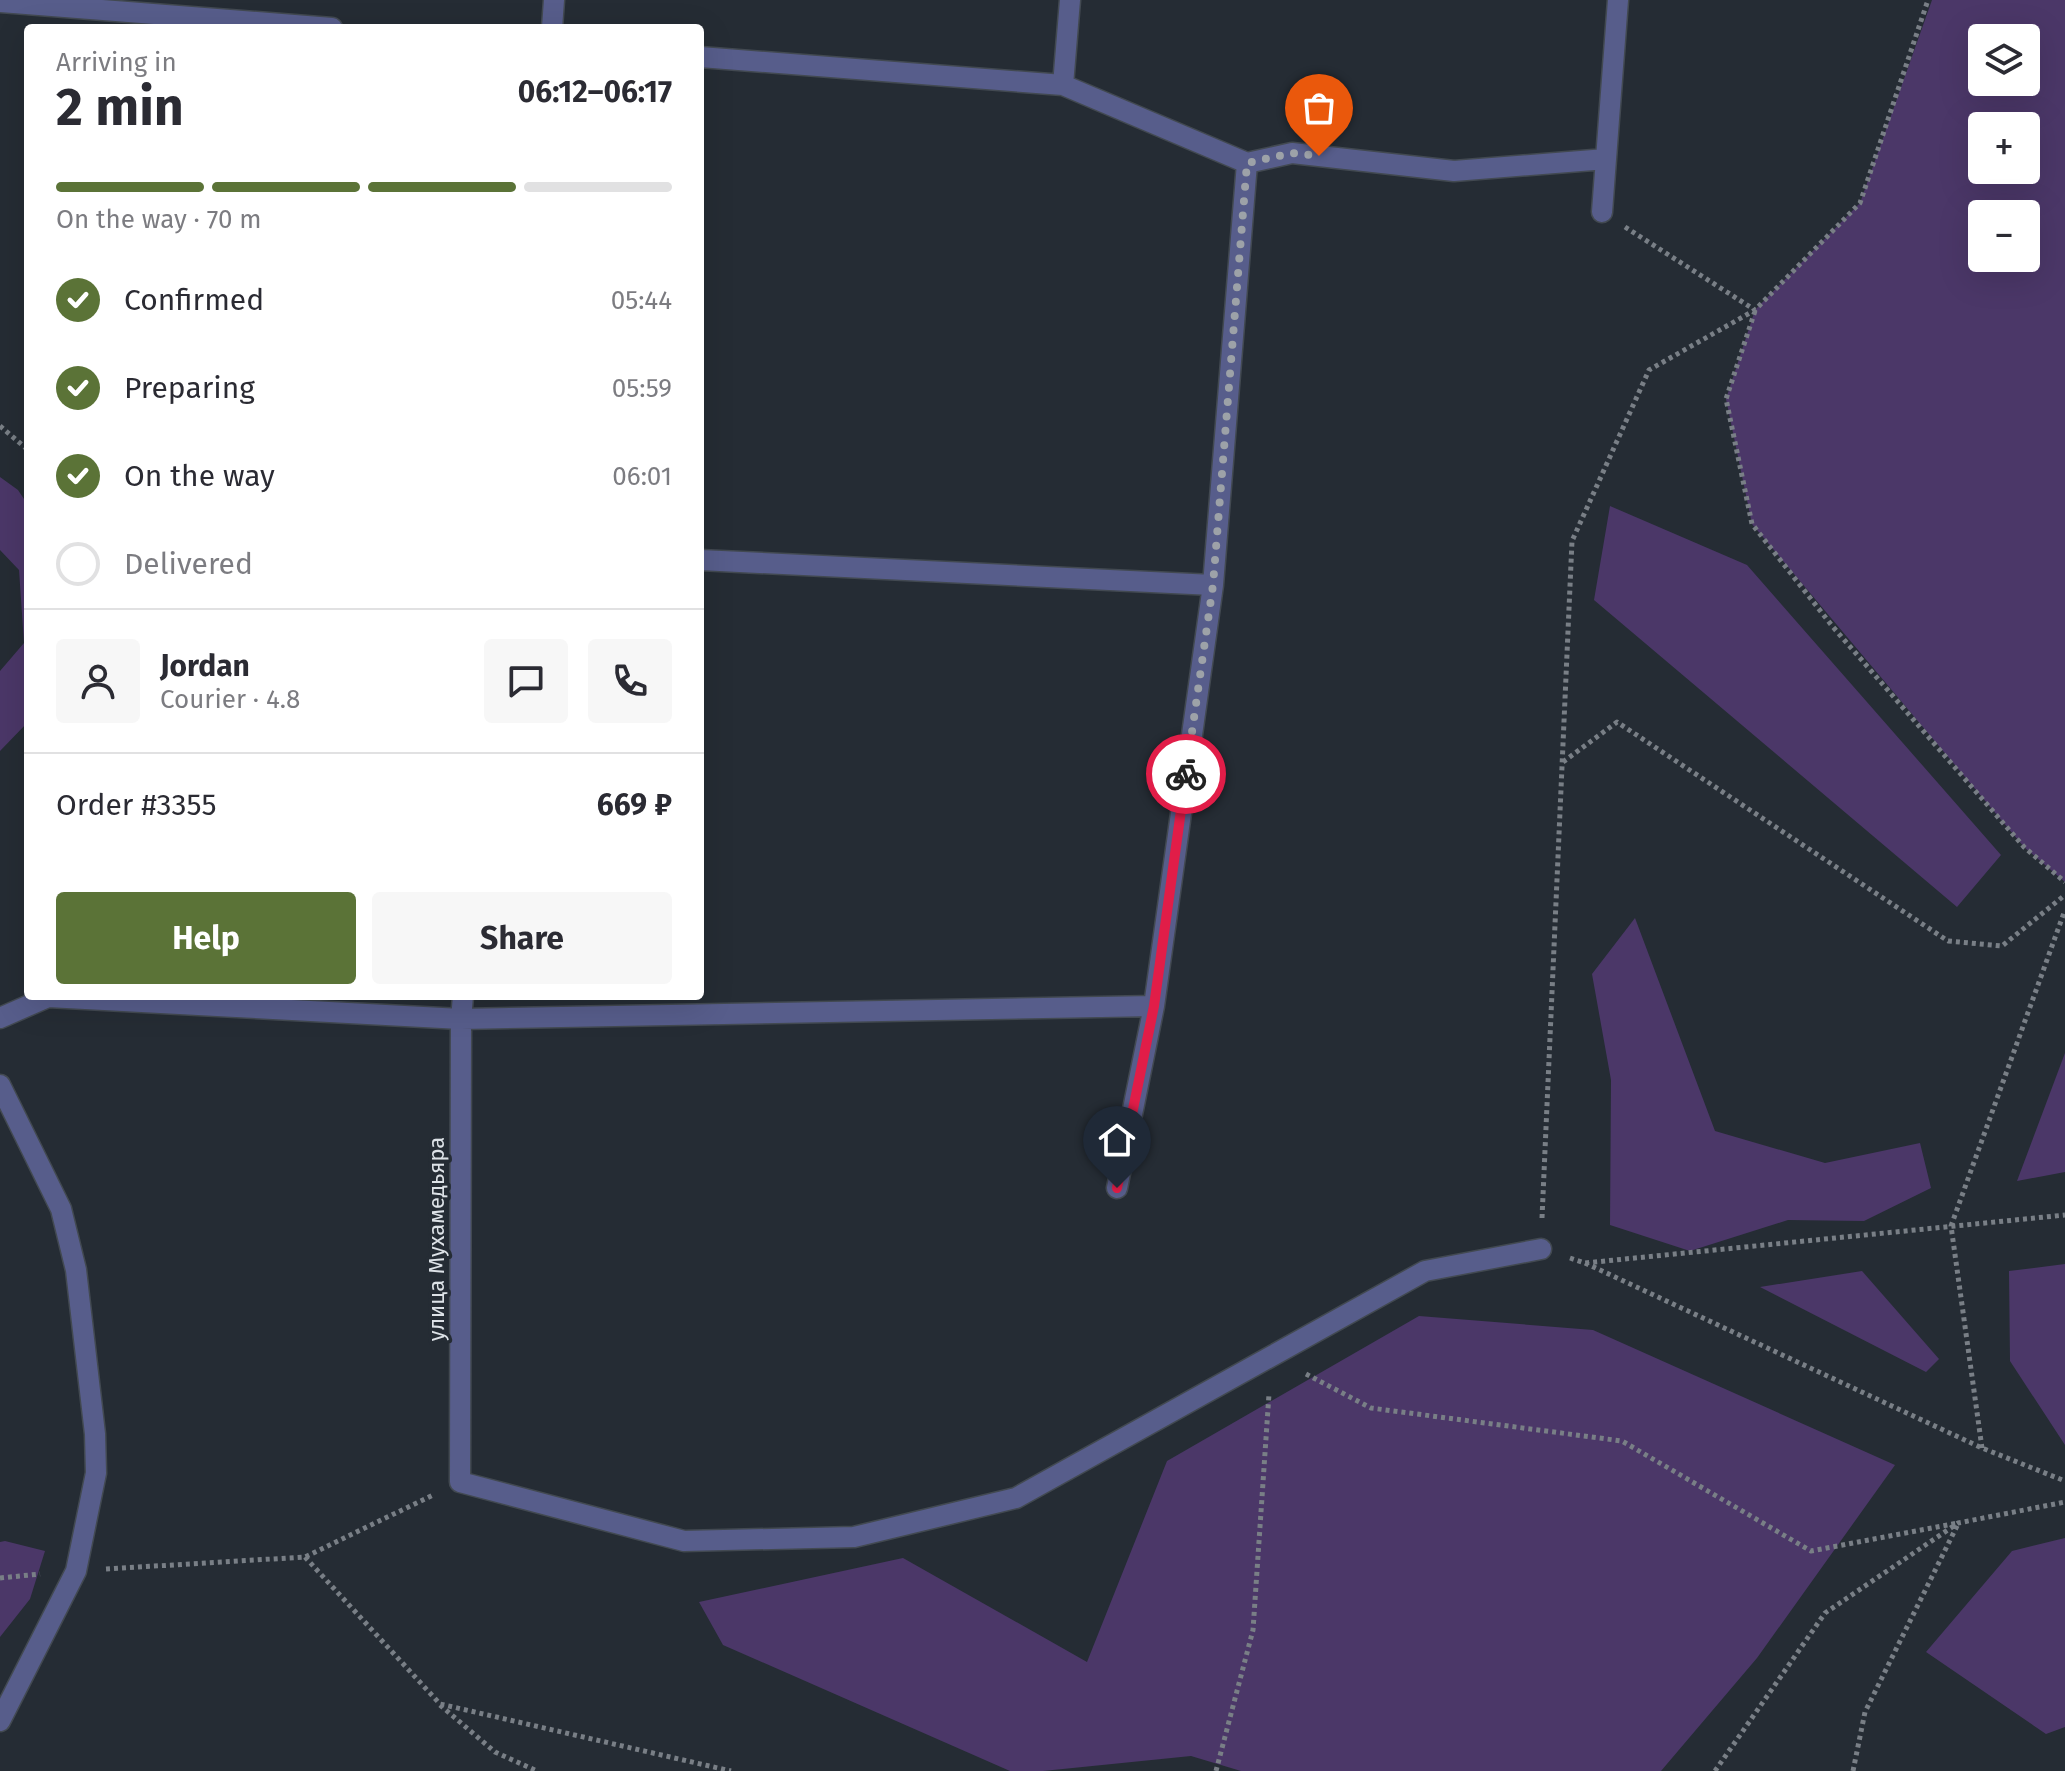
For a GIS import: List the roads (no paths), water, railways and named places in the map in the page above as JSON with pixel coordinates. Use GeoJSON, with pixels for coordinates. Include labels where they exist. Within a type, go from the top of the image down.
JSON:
{"type":"FeatureCollection","features":[{"type":"Feature","properties":{"kind":"street"},"geometry":{"type":"LineString","coordinates":[[552,24],[554,0]]}},
{"type":"Feature","properties":{"kind":"street"},"geometry":{"type":"LineString","coordinates":[[1063,85],[1070,0]]}},
{"type":"Feature","properties":{"kind":"street"},"geometry":{"type":"LineString","coordinates":[[1602,212],[1618,0]]}},
{"type":"Feature","properties":{"kind":"street"},"geometry":{"type":"LineString","coordinates":[[3,3],[279,24]]}},
{"type":"Feature","properties":{"kind":"street"},"geometry":{"type":"LineString","coordinates":[[704,57],[1063,85],[1247,163],[1292,153],[1454,171],[1606,159]]}},
{"type":"Feature","properties":{"kind":"street"},"geometry":{"type":"LineString","coordinates":[[1117,1188],[1154,1006],[1213,585],[1247,163]]}},
{"type":"Feature","properties":{"kind":"street"},"geometry":{"type":"LineString","coordinates":[[704,560],[1213,585]]}},
{"type":"Feature","properties":{"kind":"street"},"geometry":{"type":"LineString","coordinates":[[0,1018],[41,1000]]}},
{"type":"Feature","properties":{"kind":"street"},"geometry":{"type":"LineString","coordinates":[[104,1000],[461,1019],[1154,1006]]}},
{"type":"Feature","properties":{"kind":"street","name":"улица Мухамедьяра"},"geometry":{"type":"LineString","coordinates":[[463,1000],[460,1482],[684,1541],[854,1537],[1016,1498],[1425,1271],[1541,1249]]}},
{"type":"Feature","properties":{"kind":"street"},"geometry":{"type":"LineString","coordinates":[[0,1085],[61,1209],[76,1270],[95,1434],[96,1473],[76,1571],[0,1721]]}}]}
